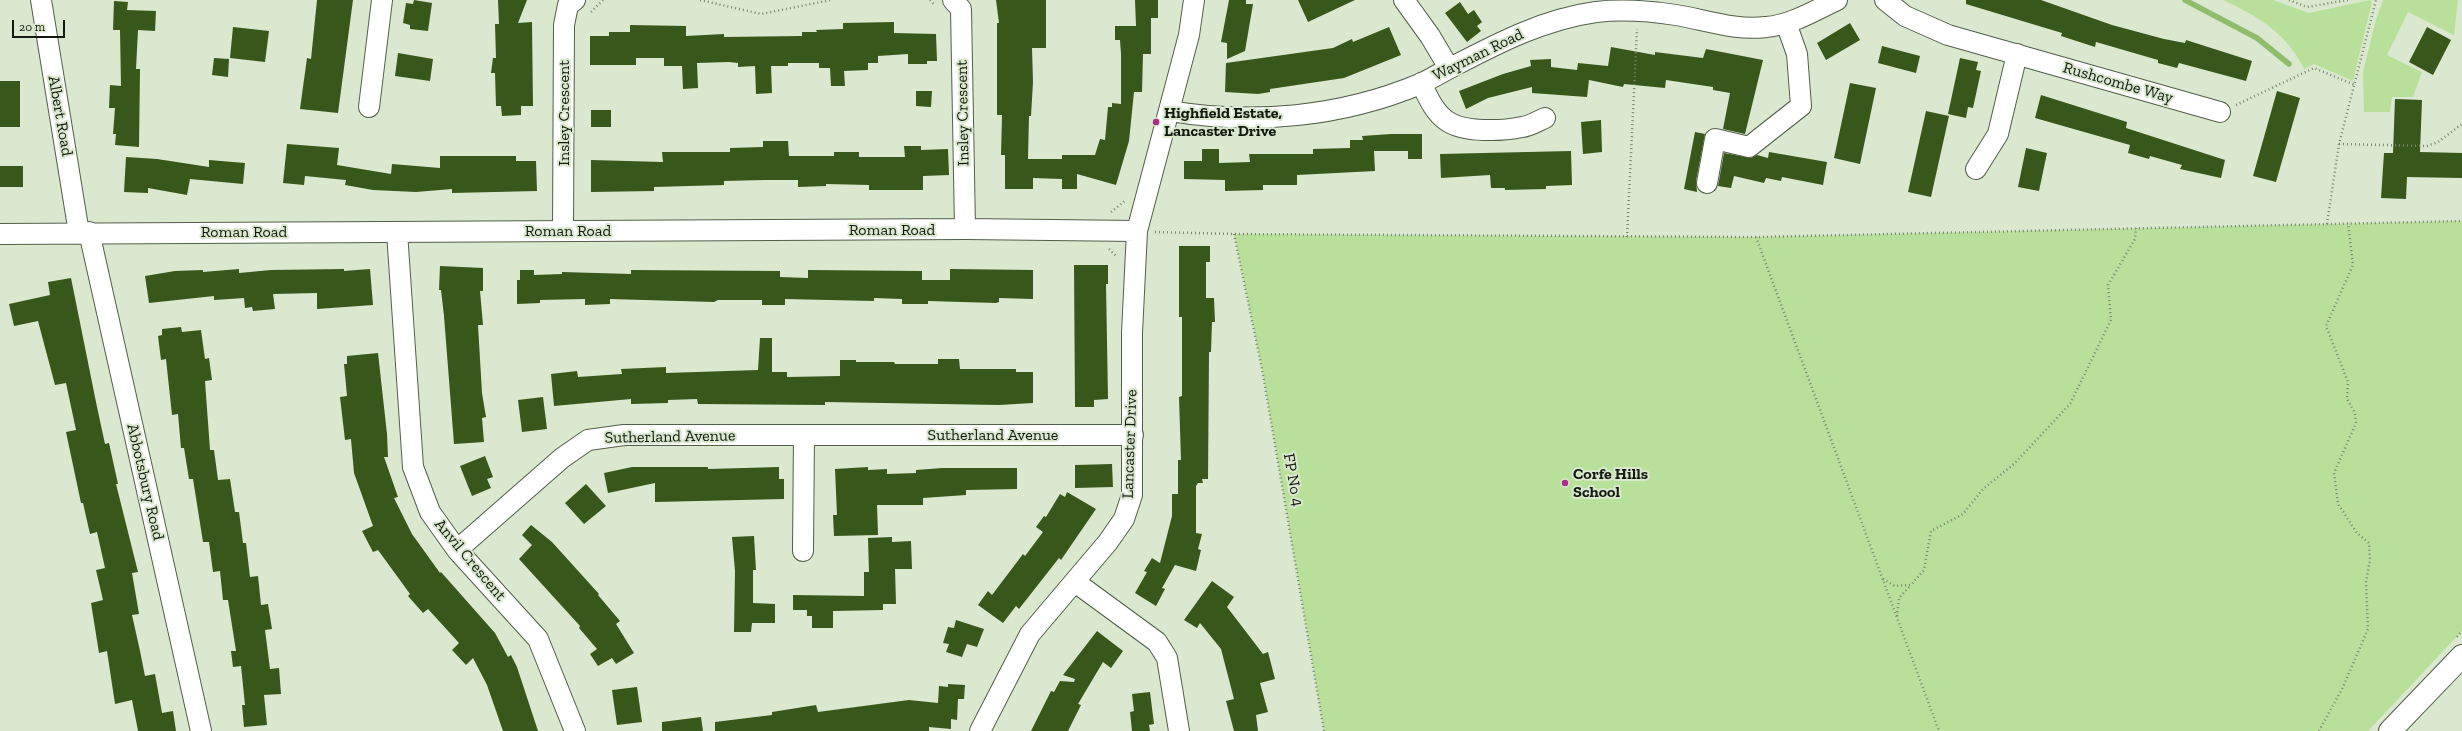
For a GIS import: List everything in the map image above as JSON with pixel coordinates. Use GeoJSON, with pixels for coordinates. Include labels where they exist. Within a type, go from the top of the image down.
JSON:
{"type":"FeatureCollection","features":[{"type":"Feature","properties":{"kind":"main road"},"geometry":{"type":"LineString","coordinates":[[2390,731],[2462,656]]}},
{"type":"Feature","properties":{"kind":"street","name":"Albert Road"},"geometry":{"type":"LineString","coordinates":[[40,0],[84,232]]}},
{"type":"Feature","properties":{"kind":"street"},"geometry":{"type":"LineString","coordinates":[[369,107],[382,0]]}},
{"type":"Feature","properties":{"kind":"street","name":"Insley Crescent"},"geometry":{"type":"LineString","coordinates":[[563,231],[564,25],[568,5],[575,0]]}},
{"type":"Feature","properties":{"kind":"street","name":"Insley Crescent"},"geometry":{"type":"LineString","coordinates":[[953,0],[961,9],[965,229]]}},
{"type":"Feature","properties":{"kind":"street","name":"Lancaster Drive"},"geometry":{"type":"LineString","coordinates":[[980,731],[1030,634],[1108,542],[1124,519],[1132,495],[1134,435],[1132,333],[1136,231],[1148,184],[1170,111],[1189,35],[1194,0]]}},
{"type":"Feature","properties":{"kind":"street"},"geometry":{"type":"LineString","coordinates":[[1404,0],[1430,36],[1449,68]]}},
{"type":"Feature","properties":{"kind":"street","name":"Wayman Road"},"geometry":{"type":"LineString","coordinates":[[1170,111],[1210,118],[1261,119],[1347,107],[1381,98],[1421,83],[1512,36],[1558,20],[1598,12],[1638,10],[1754,28],[1786,24],[1837,0]]}},
{"type":"Feature","properties":{"kind":"street","name":"Rushcombe Way"},"geometry":{"type":"LineString","coordinates":[[1885,0],[1905,16],[1925,27],[2220,112]]}},
{"type":"Feature","properties":{"kind":"street"},"geometry":{"type":"LineString","coordinates":[[1707,183],[1715,139],[1749,147],[1801,106],[1797,54],[1786,24]]}},
{"type":"Feature","properties":{"kind":"street"},"geometry":{"type":"LineString","coordinates":[[1976,169],[1998,134],[2017,54]]}},
{"type":"Feature","properties":{"kind":"street"},"geometry":{"type":"LineString","coordinates":[[1421,83],[1439,113],[1448,122],[1458,126],[1470,129],[1523,127],[1545,118]]}},
{"type":"Feature","properties":{"kind":"street","name":"Roman Road"},"geometry":{"type":"LineString","coordinates":[[0,234],[84,232],[965,229],[1136,231]]}},
{"type":"Feature","properties":{"kind":"street","name":"Abbotsbury Road"},"geometry":{"type":"LineString","coordinates":[[84,232],[201,731]]}},
{"type":"Feature","properties":{"kind":"street","name":"Anvil Crescent"},"geometry":{"type":"LineString","coordinates":[[397,232],[413,467],[430,512],[457,550],[538,639],[575,731]]}},
{"type":"Feature","properties":{"kind":"street","name":"Sutherland Avenue"},"geometry":{"type":"LineString","coordinates":[[457,550],[562,458],[588,440],[624,435],[1134,435]]}},
{"type":"Feature","properties":{"kind":"street"},"geometry":{"type":"LineString","coordinates":[[803,551],[804,436]]}},
{"type":"Feature","properties":{"kind":"street"},"geometry":{"type":"LineString","coordinates":[[1075,582],[1157,642],[1167,658],[1179,731]]}},
{"type":"Feature","properties":{"kind":"path"},"geometry":{"type":"LineString","coordinates":[[700,0],[761,14],[830,0]]}},
{"type":"Feature","properties":{"kind":"path"},"geometry":{"type":"LineString","coordinates":[[2289,0],[2307,7],[2348,0]]}},
{"type":"Feature","properties":{"kind":"path"},"geometry":{"type":"LineString","coordinates":[[2327,224],[2339,144],[2376,0]]}},
{"type":"Feature","properties":{"kind":"path"},"geometry":{"type":"LineString","coordinates":[[1627,237],[1638,10]]}},
{"type":"Feature","properties":{"kind":"path"},"geometry":{"type":"LineString","coordinates":[[2220,112],[2314,68],[2355,85]]}},
{"type":"Feature","properties":{"kind":"path"},"geometry":{"type":"LineString","coordinates":[[2339,144],[2427,146],[2438,142],[2462,124]]}},
{"type":"Feature","properties":{"kind":"path"},"geometry":{"type":"LineString","coordinates":[[1107,214],[1148,184]]}},
{"type":"Feature","properties":{"kind":"path"},"geometry":{"type":"LineString","coordinates":[[1136,231],[1234,234],[1756,237],[2462,221]]}},
{"type":"Feature","properties":{"kind":"path"},"geometry":{"type":"LineString","coordinates":[[2319,731],[2343,687],[2368,629],[2366,582],[2370,560],[2369,543],[2357,533],[2338,504],[2334,472],[2341,453],[2356,423],[2355,413],[2347,399],[2348,382],[2326,326],[2353,265],[2348,223]]}},
{"type":"Feature","properties":{"kind":"path"},"geometry":{"type":"LineString","coordinates":[[1897,617],[1899,598],[1924,570],[1932,531],[1963,514],[1983,489],[2014,464],[2070,404],[2111,320],[2108,285],[2135,239],[2136,228]]}},
{"type":"Feature","properties":{"kind":"path","name":"FP No 4"},"geometry":{"type":"LineString","coordinates":[[1234,234],[1262,369],[1324,731]]}},
{"type":"Feature","properties":{"kind":"path"},"geometry":{"type":"LineString","coordinates":[[1756,237],[1939,731]]}},
{"type":"Feature","properties":{"kind":"path"},"geometry":{"type":"LineString","coordinates":[[1883,578],[1895,586],[1911,585]]}},
{"type":"Feature","properties":{"kind":"green space"},"geometry":{"type":"Polygon","coordinates":[[[2223,0],[2273,0],[2309,13],[2370,0],[2372,2],[2353,81],[2314,64],[2304,69],[2289,45],[2270,27],[2248,12],[2223,0]]]}},
{"type":"Feature","properties":{"kind":"green space"},"geometry":{"type":"Polygon","coordinates":[[[2383,0],[2458,0],[2454,35],[2408,12],[2387,55],[2422,72],[2413,97],[2392,97],[2390,112],[2364,112],[2363,72],[2375,23],[2383,0]]]}},
{"type":"Feature","properties":{"kind":"green space"},"geometry":{"type":"Polygon","coordinates":[[[2462,221],[2462,631],[2368,731],[1324,731],[1262,369],[1234,234],[1756,237],[2462,221]]]}},
{"type":"Feature","properties":{"kind":"building"},"geometry":{"type":"Polygon","coordinates":[[[317,0],[353,0],[338,113],[300,109],[307,58],[311,59],[317,0]]]}},
{"type":"Feature","properties":{"kind":"building"},"geometry":{"type":"Polygon","coordinates":[[[414,0],[432,3],[428,31],[410,29],[410,25],[403,23],[406,3],[413,4],[414,0]]]}},
{"type":"Feature","properties":{"kind":"building"},"geometry":{"type":"Polygon","coordinates":[[[498,0],[527,0],[518,23],[532,22],[533,106],[521,106],[521,115],[502,116],[501,106],[496,106],[495,73],[491,73],[493,58],[496,58],[495,24],[499,24],[498,0]]]}},
{"type":"Feature","properties":{"kind":"building"},"geometry":{"type":"Polygon","coordinates":[[[996,0],[1046,0],[1046,48],[1032,48],[1033,82],[1031,116],[1029,116],[1028,159],[1062,159],[1062,155],[1095,155],[1100,139],[1105,140],[1108,107],[1112,107],[1112,103],[1121,104],[1120,40],[1115,40],[1115,26],[1136,26],[1135,0],[1158,0],[1158,18],[1151,18],[1151,54],[1143,54],[1142,92],[1134,92],[1129,141],[1116,185],[1077,174],[1077,189],[1062,189],[1062,179],[1033,178],[1033,189],[1005,189],[1005,155],[1001,155],[1002,115],[997,115],[997,23],[999,23],[996,0]]]}},
{"type":"Feature","properties":{"kind":"building"},"geometry":{"type":"Polygon","coordinates":[[[1229,0],[1246,0],[1246,4],[1253,4],[1245,51],[1227,59],[1227,43],[1221,42],[1229,0]]]}},
{"type":"Feature","properties":{"kind":"building"},"geometry":{"type":"Polygon","coordinates":[[[1298,0],[1355,0],[1308,22],[1298,0]]]}},
{"type":"Feature","properties":{"kind":"building"},"geometry":{"type":"Polygon","coordinates":[[[1966,0],[2041,0],[2112,25],[2164,39],[2185,43],[2186,40],[2252,61],[2246,81],[2179,63],[2177,68],[2158,63],[2158,60],[2096,42],[2095,47],[2061,36],[2062,33],[1966,4],[1966,0]]]}},
{"type":"Feature","properties":{"kind":"building"},"geometry":{"type":"Polygon","coordinates":[[[114,1],[128,2],[127,10],[156,11],[155,31],[138,30],[136,69],[140,69],[139,147],[115,145],[116,134],[113,134],[115,108],[109,108],[110,85],[121,86],[120,30],[113,30],[114,1]]]}},
{"type":"Feature","properties":{"kind":"building"},"geometry":{"type":"Polygon","coordinates":[[[1460,2],[1468,14],[1474,10],[1482,22],[1477,26],[1481,31],[1467,42],[1445,13],[1460,2]]]}},
{"type":"Feature","properties":{"kind":"building"},"geometry":{"type":"Polygon","coordinates":[[[894,22],[894,33],[936,34],[937,61],[927,61],[927,64],[908,64],[908,54],[878,56],[878,63],[868,63],[868,70],[844,71],[845,86],[831,86],[830,68],[819,68],[819,63],[788,63],[788,66],[771,66],[772,93],[756,94],[755,66],[738,67],[738,63],[697,63],[698,88],[683,89],[682,66],[664,66],[664,58],[636,58],[636,65],[590,65],[590,36],[609,36],[609,32],[630,32],[630,25],[686,26],[686,36],[724,34],[724,37],[802,36],[802,32],[843,29],[843,23],[894,22]]]}},
{"type":"Feature","properties":{"kind":"building"},"geometry":{"type":"Polygon","coordinates":[[[1850,23],[1860,40],[1826,60],[1817,43],[1850,23]]]}},
{"type":"Feature","properties":{"kind":"building"},"geometry":{"type":"Polygon","coordinates":[[[233,27],[269,31],[265,62],[230,58],[233,27]]]}},
{"type":"Feature","properties":{"kind":"building"},"geometry":{"type":"Polygon","coordinates":[[[1389,27],[1401,55],[1344,78],[1270,89],[1270,92],[1258,94],[1225,92],[1226,63],[1333,48],[1352,39],[1353,42],[1389,27]]]}},
{"type":"Feature","properties":{"kind":"building"},"geometry":{"type":"Polygon","coordinates":[[[2427,27],[2451,40],[2433,75],[2409,62],[2427,27]]]}},
{"type":"Feature","properties":{"kind":"building"},"geometry":{"type":"Polygon","coordinates":[[[1882,46],[1920,56],[1916,73],[1878,63],[1882,46]]]}},
{"type":"Feature","properties":{"kind":"building"},"geometry":{"type":"Polygon","coordinates":[[[1611,47],[1655,55],[1655,52],[1703,58],[1706,49],[1763,60],[1745,134],[1723,129],[1730,93],[1713,90],[1713,87],[1666,80],[1665,88],[1624,84],[1623,87],[1589,80],[1587,97],[1532,93],[1532,87],[1488,98],[1466,109],[1459,91],[1503,74],[1531,66],[1530,60],[1551,59],[1551,67],[1577,70],[1578,63],[1608,66],[1611,47]]]}},
{"type":"Feature","properties":{"kind":"building"},"geometry":{"type":"Polygon","coordinates":[[[398,53],[433,59],[430,81],[395,76],[398,53]]]}},
{"type":"Feature","properties":{"kind":"building"},"geometry":{"type":"Polygon","coordinates":[[[214,58],[229,59],[228,77],[212,75],[214,58]]]}},
{"type":"Feature","properties":{"kind":"building"},"geometry":{"type":"Polygon","coordinates":[[[1960,58],[1978,62],[1976,70],[1981,71],[1973,108],[1968,107],[1966,118],[1948,114],[1960,58]]]}},
{"type":"Feature","properties":{"kind":"building"},"geometry":{"type":"Polygon","coordinates":[[[0,81],[20,81],[20,127],[0,127],[0,81]]]}},
{"type":"Feature","properties":{"kind":"building"},"geometry":{"type":"Polygon","coordinates":[[[1850,83],[1876,88],[1860,164],[1834,158],[1850,83]]]}},
{"type":"Feature","properties":{"kind":"building"},"geometry":{"type":"Polygon","coordinates":[[[916,91],[932,91],[931,107],[916,106],[916,91]]]}},
{"type":"Feature","properties":{"kind":"building"},"geometry":{"type":"Polygon","coordinates":[[[2277,91],[2300,98],[2276,182],[2253,176],[2277,91]]]}},
{"type":"Feature","properties":{"kind":"building"},"geometry":{"type":"Polygon","coordinates":[[[2041,95],[2127,122],[2126,128],[2225,160],[2221,178],[2180,169],[2182,165],[2150,156],[2149,159],[2128,153],[2130,145],[2035,118],[2041,95]]]}},
{"type":"Feature","properties":{"kind":"building"},"geometry":{"type":"Polygon","coordinates":[[[2395,99],[2422,100],[2420,152],[2462,153],[2462,178],[2407,177],[2406,199],[2381,198],[2384,153],[2393,153],[2395,99]]]}},
{"type":"Feature","properties":{"kind":"building"},"geometry":{"type":"Polygon","coordinates":[[[591,110],[611,110],[611,127],[591,127],[591,110]]]}},
{"type":"Feature","properties":{"kind":"building"},"geometry":{"type":"Polygon","coordinates":[[[1926,111],[1949,116],[1931,197],[1908,192],[1926,111]]]}},
{"type":"Feature","properties":{"kind":"building"},"geometry":{"type":"Polygon","coordinates":[[[1601,120],[1602,152],[1583,154],[1581,122],[1601,120]]]}},
{"type":"Feature","properties":{"kind":"building"},"geometry":{"type":"Polygon","coordinates":[[[1695,132],[1705,134],[1696,181],[1697,192],[1684,189],[1695,132]]]}},
{"type":"Feature","properties":{"kind":"building"},"geometry":{"type":"Polygon","coordinates":[[[1422,134],[1422,159],[1408,159],[1408,151],[1374,151],[1375,171],[1297,175],[1297,185],[1263,185],[1263,190],[1225,191],[1225,180],[1184,179],[1184,161],[1202,161],[1202,149],[1219,149],[1219,163],[1250,162],[1249,154],[1313,154],[1313,149],[1350,148],[1350,140],[1363,140],[1362,136],[1422,134]]]}},
{"type":"Feature","properties":{"kind":"building"},"geometry":{"type":"Polygon","coordinates":[[[763,141],[788,141],[789,156],[834,156],[834,152],[859,152],[859,157],[905,157],[904,146],[921,146],[921,150],[948,149],[949,175],[923,176],[923,190],[869,190],[869,185],[826,184],[826,186],[798,187],[798,180],[764,180],[724,181],[724,185],[654,187],[654,191],[591,192],[591,160],[663,162],[662,152],[730,152],[730,148],[763,147],[763,141]]]}},
{"type":"Feature","properties":{"kind":"building"},"geometry":{"type":"Polygon","coordinates":[[[287,144],[339,148],[337,165],[391,174],[392,164],[440,168],[440,156],[516,156],[516,161],[536,161],[537,191],[452,193],[452,189],[416,192],[373,190],[345,185],[346,180],[305,176],[304,185],[283,183],[287,144]]]}},
{"type":"Feature","properties":{"kind":"building"},"geometry":{"type":"Polygon","coordinates":[[[2026,148],[2047,153],[2039,191],[2018,187],[2026,148]]]}},
{"type":"Feature","properties":{"kind":"building"},"geometry":{"type":"Polygon","coordinates":[[[1571,151],[1572,185],[1546,186],[1546,189],[1505,190],[1505,188],[1491,188],[1490,175],[1441,178],[1440,154],[1571,151]]]}},
{"type":"Feature","properties":{"kind":"building"},"geometry":{"type":"Polygon","coordinates":[[[1769,152],[1827,162],[1823,185],[1782,177],[1781,181],[1766,178],[1764,183],[1734,176],[1731,188],[1718,186],[1724,153],[1751,158],[1757,155],[1768,158],[1769,152]]]}},
{"type":"Feature","properties":{"kind":"building"},"geometry":{"type":"Polygon","coordinates":[[[126,157],[157,159],[209,167],[209,160],[245,163],[243,184],[190,179],[187,195],[148,188],[148,193],[124,192],[126,157]]]}},
{"type":"Feature","properties":{"kind":"building"},"geometry":{"type":"Polygon","coordinates":[[[0,166],[23,166],[23,187],[0,187],[0,166]]]}},
{"type":"Feature","properties":{"kind":"building"},"geometry":{"type":"Polygon","coordinates":[[[1179,246],[1210,246],[1210,262],[1206,262],[1206,298],[1214,298],[1215,322],[1212,322],[1211,352],[1209,352],[1208,479],[1202,479],[1203,483],[1198,483],[1196,486],[1196,533],[1202,534],[1198,549],[1201,550],[1196,571],[1175,565],[1162,588],[1165,589],[1156,606],[1135,593],[1147,572],[1144,571],[1152,558],[1160,563],[1172,516],[1172,494],[1178,494],[1178,460],[1181,460],[1179,397],[1182,396],[1182,317],[1179,317],[1179,246]]]}},
{"type":"Feature","properties":{"kind":"building"},"geometry":{"type":"Polygon","coordinates":[[[1074,265],[1108,265],[1108,284],[1106,284],[1108,399],[1094,400],[1094,407],[1075,407],[1074,265]]]}},
{"type":"Feature","properties":{"kind":"building"},"geometry":{"type":"Polygon","coordinates":[[[440,266],[483,268],[483,291],[480,291],[483,325],[478,325],[482,393],[486,417],[482,418],[484,442],[454,444],[444,316],[441,290],[439,290],[440,266]]]}},
{"type":"Feature","properties":{"kind":"building"},"geometry":{"type":"Polygon","coordinates":[[[239,269],[239,273],[271,270],[344,269],[344,271],[370,269],[373,305],[317,309],[317,293],[273,294],[275,309],[253,311],[252,307],[245,308],[244,298],[214,300],[214,296],[149,303],[145,276],[175,271],[203,270],[203,272],[239,269]]]}},
{"type":"Feature","properties":{"kind":"building"},"geometry":{"type":"Polygon","coordinates":[[[950,269],[1033,270],[1033,299],[999,298],[999,302],[996,303],[928,301],[928,304],[902,304],[902,299],[874,298],[874,301],[785,299],[785,305],[762,305],[762,300],[718,300],[714,302],[610,299],[610,304],[585,305],[585,299],[540,300],[540,303],[517,304],[517,280],[520,280],[520,270],[534,270],[534,275],[562,274],[562,272],[631,274],[631,270],[780,271],[780,277],[808,278],[808,270],[922,271],[922,280],[950,280],[950,269]]]}},
{"type":"Feature","properties":{"kind":"building"},"geometry":{"type":"Polygon","coordinates":[[[71,278],[105,444],[109,443],[118,484],[116,484],[138,572],[132,573],[139,614],[132,615],[145,676],[155,674],[162,713],[173,711],[176,731],[138,731],[132,700],[115,704],[107,651],[99,653],[91,603],[103,600],[96,570],[105,568],[97,532],[90,534],[83,503],[81,503],[66,432],[76,430],[66,383],[55,385],[38,321],[14,326],[9,304],[50,295],[48,282],[71,278]]]}},
{"type":"Feature","properties":{"kind":"building"},"geometry":{"type":"Polygon","coordinates":[[[181,327],[182,332],[201,330],[205,359],[209,358],[212,380],[205,381],[210,450],[214,450],[218,480],[230,479],[235,512],[239,512],[243,543],[246,543],[250,577],[258,576],[261,605],[268,604],[272,629],[265,630],[270,669],[279,668],[281,694],[264,695],[267,725],[244,727],[242,705],[245,705],[241,666],[233,667],[231,651],[236,651],[228,600],[223,600],[220,571],[213,572],[209,542],[203,542],[193,479],[189,479],[184,448],[181,448],[178,414],[172,415],[166,359],[161,360],[158,336],[162,335],[162,329],[181,327]]]}},
{"type":"Feature","properties":{"kind":"building"},"geometry":{"type":"Polygon","coordinates":[[[760,338],[772,338],[772,372],[787,372],[787,377],[840,376],[840,360],[856,360],[856,362],[894,362],[895,364],[938,364],[938,359],[959,359],[960,369],[1016,369],[1016,372],[1033,372],[1033,403],[999,405],[825,402],[825,405],[698,404],[697,399],[668,400],[668,403],[631,404],[631,399],[554,406],[551,374],[577,371],[578,377],[622,374],[621,369],[666,367],[666,373],[758,370],[760,338]]]}},
{"type":"Feature","properties":{"kind":"building"},"geometry":{"type":"Polygon","coordinates":[[[378,353],[387,434],[388,457],[384,457],[398,497],[394,498],[412,534],[440,573],[441,572],[495,633],[508,657],[511,655],[517,667],[538,731],[503,731],[487,685],[473,658],[466,665],[452,650],[459,643],[428,609],[423,613],[408,596],[410,594],[378,550],[373,552],[362,531],[373,526],[354,473],[351,439],[345,440],[340,397],[347,396],[344,364],[347,364],[347,356],[378,353]]]}},
{"type":"Feature","properties":{"kind":"building"},"geometry":{"type":"Polygon","coordinates":[[[543,397],[547,429],[522,432],[518,400],[543,397]]]}},
{"type":"Feature","properties":{"kind":"building"},"geometry":{"type":"Polygon","coordinates":[[[485,456],[493,477],[487,479],[491,488],[472,496],[460,466],[485,456]]]}},
{"type":"Feature","properties":{"kind":"building"},"geometry":{"type":"Polygon","coordinates":[[[1112,464],[1113,487],[1075,488],[1075,465],[1112,464]]]}},
{"type":"Feature","properties":{"kind":"building"},"geometry":{"type":"Polygon","coordinates":[[[632,467],[708,467],[708,469],[779,467],[779,479],[784,479],[784,499],[655,502],[655,483],[608,493],[604,473],[632,467]]]}},
{"type":"Feature","properties":{"kind":"building"},"geometry":{"type":"Polygon","coordinates":[[[868,467],[868,470],[887,469],[887,474],[916,473],[916,470],[942,468],[1017,468],[1017,489],[966,490],[966,495],[923,498],[923,505],[877,505],[878,535],[834,536],[833,515],[837,515],[835,469],[868,467]]]}},
{"type":"Feature","properties":{"kind":"building"},"geometry":{"type":"Polygon","coordinates":[[[586,484],[606,506],[584,524],[565,503],[586,484]]]}},
{"type":"Feature","properties":{"kind":"building"},"geometry":{"type":"Polygon","coordinates":[[[1067,492],[1096,509],[1061,560],[1059,558],[1019,609],[1016,606],[1003,623],[978,605],[988,591],[992,595],[1023,554],[1025,556],[1043,532],[1036,527],[1044,516],[1046,517],[1060,494],[1065,497],[1067,492]]]}},
{"type":"Feature","properties":{"kind":"building"},"geometry":{"type":"Polygon","coordinates":[[[531,525],[552,542],[599,594],[598,595],[620,621],[616,624],[634,653],[616,664],[612,658],[598,666],[590,654],[597,649],[579,628],[580,626],[519,559],[532,545],[522,535],[531,525]]]}},
{"type":"Feature","properties":{"kind":"building"},"geometry":{"type":"Polygon","coordinates":[[[754,536],[756,570],[753,570],[753,603],[775,604],[775,623],[752,623],[751,632],[734,632],[735,571],[732,537],[754,536]]]}},
{"type":"Feature","properties":{"kind":"building"},"geometry":{"type":"Polygon","coordinates":[[[892,537],[892,542],[911,541],[912,569],[895,569],[896,604],[883,604],[883,610],[833,611],[833,628],[812,628],[812,616],[807,616],[807,610],[793,610],[793,595],[864,596],[864,572],[869,572],[868,538],[892,537]]]}},
{"type":"Feature","properties":{"kind":"building"},"geometry":{"type":"Polygon","coordinates":[[[1212,581],[1234,597],[1227,607],[1263,654],[1268,652],[1275,679],[1260,683],[1268,712],[1256,715],[1258,731],[1234,731],[1226,701],[1234,699],[1221,649],[1200,623],[1197,628],[1184,620],[1212,581]]]}},
{"type":"Feature","properties":{"kind":"building"},"geometry":{"type":"Polygon","coordinates":[[[956,620],[984,629],[977,647],[967,644],[962,657],[946,652],[949,644],[943,643],[948,627],[954,628],[956,620]]]}},
{"type":"Feature","properties":{"kind":"building"},"geometry":{"type":"Polygon","coordinates":[[[1097,631],[1123,651],[1111,668],[1103,662],[1078,704],[1081,705],[1068,731],[1031,731],[1051,691],[1054,692],[1060,681],[1074,682],[1075,679],[1063,675],[1097,631]]]}},
{"type":"Feature","properties":{"kind":"building"},"geometry":{"type":"Polygon","coordinates":[[[948,684],[965,685],[964,699],[958,699],[957,720],[951,719],[951,729],[929,727],[929,731],[715,731],[715,722],[772,715],[772,712],[816,705],[818,712],[909,700],[938,703],[939,686],[948,687],[948,684]]]}},
{"type":"Feature","properties":{"kind":"building"},"geometry":{"type":"Polygon","coordinates":[[[637,687],[642,722],[617,725],[612,690],[637,687]]]}},
{"type":"Feature","properties":{"kind":"building"},"geometry":{"type":"Polygon","coordinates":[[[1150,692],[1154,724],[1149,725],[1150,731],[1132,731],[1130,712],[1134,711],[1132,694],[1150,692]]]}},
{"type":"Feature","properties":{"kind":"building"},"geometry":{"type":"Polygon","coordinates":[[[701,717],[703,731],[662,731],[662,722],[701,717]]]}},
{"type":"Feature","properties":{"kind":"waterway"},"geometry":{"type":"LineString","coordinates":[[2185,0],[2257,38],[2289,64]]}},
{"type":"Feature","properties":{"kind":"place","name":"Highfield Estate, Lancaster Drive"},"geometry":{"type":"Point","coordinates":[1156,122]}},
{"type":"Feature","properties":{"kind":"place","name":"Corfe Hills School"},"geometry":{"type":"Point","coordinates":[1565,483]}}]}
